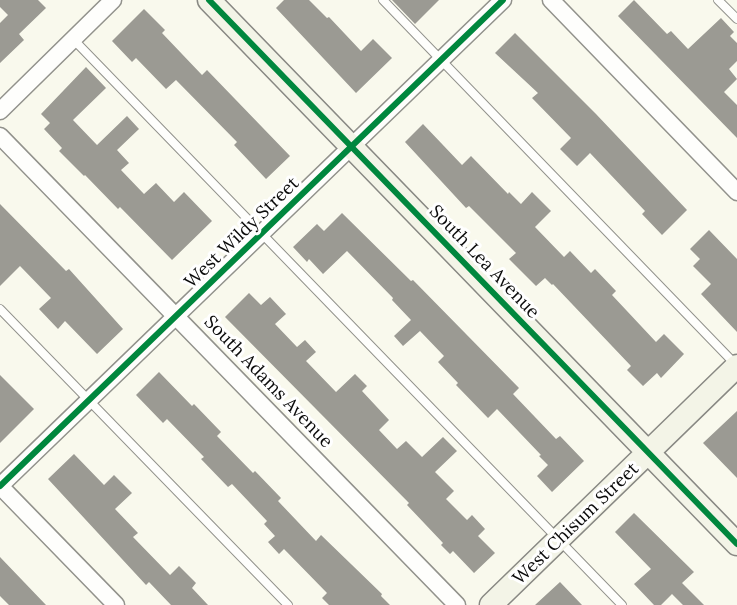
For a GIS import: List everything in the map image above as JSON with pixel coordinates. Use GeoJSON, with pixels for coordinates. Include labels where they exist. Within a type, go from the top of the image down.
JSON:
{"type":"FeatureCollection","features":[{"type":"Feature","properties":{"kind":"street"},"geometry":{"type":"LineString","coordinates":[[0,111],[113,0]]}},
{"type":"Feature","properties":{"kind":"street","name":"South Lea Avenue"},"geometry":{"type":"LineString","coordinates":[[209,0],[737,544]]}},
{"type":"Feature","properties":{"kind":"street","name":"West Wildy Street"},"geometry":{"type":"LineString","coordinates":[[0,486],[503,0]]}},
{"type":"Feature","properties":{"kind":"street"},"geometry":{"type":"LineString","coordinates":[[551,0],[737,192]]}},
{"type":"Feature","properties":{"kind":"street","name":"South Adams Avenue"},"geometry":{"type":"LineString","coordinates":[[0,136],[457,605]]}},
{"type":"Feature","properties":{"kind":"street","name":"West Chisum Street"},"geometry":{"type":"LineString","coordinates":[[491,605],[737,366]]}},
{"type":"Feature","properties":{"kind":"street"},"geometry":{"type":"LineString","coordinates":[[0,486],[116,605]]}},
{"type":"Feature","properties":{"kind":"lane"},"geometry":{"type":"LineString","coordinates":[[383,0],[737,366]]}},
{"type":"Feature","properties":{"kind":"lane"},"geometry":{"type":"LineString","coordinates":[[718,0],[737,19]]}},
{"type":"Feature","properties":{"kind":"lane"},"geometry":{"type":"LineString","coordinates":[[73,39],[622,605]]}},
{"type":"Feature","properties":{"kind":"lane"},"geometry":{"type":"LineString","coordinates":[[0,309],[288,605]]}},
{"type":"Feature","properties":{"kind":"building"},"geometry":{"type":"Polygon","coordinates":[[[0,0],[38,0],[46,8],[19,34],[24,40],[0,63],[0,23],[8,15],[0,7],[0,0]]]}},
{"type":"Feature","properties":{"kind":"building"},"geometry":{"type":"Polygon","coordinates":[[[284,0],[309,0],[327,18],[329,17],[361,51],[373,39],[392,58],[356,93],[276,8],[284,0]]]}},
{"type":"Feature","properties":{"kind":"building"},"geometry":{"type":"Polygon","coordinates":[[[392,0],[439,0],[415,24],[392,0]]]}},
{"type":"Feature","properties":{"kind":"building"},"geometry":{"type":"Polygon","coordinates":[[[634,0],[667,34],[671,31],[688,49],[721,18],[734,32],[730,36],[737,43],[737,61],[729,69],[737,79],[724,92],[737,105],[737,138],[618,16],[634,0]]]}},
{"type":"Feature","properties":{"kind":"building"},"geometry":{"type":"Polygon","coordinates":[[[144,9],[165,30],[162,33],[202,75],[207,70],[290,156],[266,179],[234,145],[237,142],[176,80],[166,89],[136,58],[132,62],[112,41],[144,9]]]}},
{"type":"Feature","properties":{"kind":"building"},"geometry":{"type":"Polygon","coordinates":[[[515,33],[687,210],[662,235],[642,214],[645,211],[590,153],[577,166],[560,149],[571,138],[532,98],[538,93],[495,53],[515,33]]]}},
{"type":"Feature","properties":{"kind":"building"},"geometry":{"type":"Polygon","coordinates":[[[86,67],[106,88],[73,120],[97,145],[127,116],[139,129],[117,150],[129,163],[121,170],[144,194],[156,183],[174,202],[184,192],[212,221],[172,260],[120,207],[118,209],[59,151],[62,148],[44,129],[50,123],[41,114],[86,67]]]}},
{"type":"Feature","properties":{"kind":"building"},"geometry":{"type":"Polygon","coordinates":[[[423,124],[462,165],[471,156],[521,204],[532,192],[551,211],[535,227],[564,257],[570,251],[591,273],[595,269],[616,291],[612,295],[656,342],[664,334],[684,354],[661,378],[657,373],[643,386],[627,370],[631,366],[553,284],[545,278],[536,286],[509,259],[516,253],[469,206],[466,208],[405,142],[423,124]]]}},
{"type":"Feature","properties":{"kind":"building"},"geometry":{"type":"Polygon","coordinates":[[[0,204],[66,271],[69,269],[123,329],[97,354],[65,321],[58,329],[39,309],[51,298],[20,266],[0,286],[0,204]]]}},
{"type":"Feature","properties":{"kind":"building"},"geometry":{"type":"Polygon","coordinates":[[[342,213],[411,281],[413,280],[519,388],[513,394],[556,439],[560,436],[584,461],[552,492],[537,476],[548,465],[539,456],[541,455],[497,409],[488,418],[456,385],[458,383],[438,362],[444,356],[420,331],[403,346],[394,336],[411,320],[347,251],[323,274],[293,247],[317,224],[324,231],[342,213]]]}},
{"type":"Feature","properties":{"kind":"building"},"geometry":{"type":"Polygon","coordinates":[[[709,230],[737,259],[737,332],[701,294],[711,284],[693,266],[700,259],[690,249],[709,230]]]}},
{"type":"Feature","properties":{"kind":"building"},"geometry":{"type":"Polygon","coordinates":[[[249,293],[261,305],[270,297],[286,314],[275,324],[297,347],[305,340],[316,352],[306,361],[336,392],[355,374],[367,386],[362,391],[389,420],[379,430],[397,449],[406,441],[422,457],[443,437],[457,451],[435,472],[454,491],[446,499],[467,520],[472,515],[485,529],[478,536],[495,553],[474,573],[453,551],[450,554],[441,545],[443,543],[407,505],[409,503],[225,317],[249,293]]]}},
{"type":"Feature","properties":{"kind":"building"},"geometry":{"type":"Polygon","coordinates":[[[159,372],[221,432],[217,436],[281,498],[278,501],[316,541],[321,535],[382,594],[381,596],[390,605],[329,605],[322,598],[327,593],[284,549],[279,554],[268,542],[275,536],[264,524],[267,521],[232,484],[228,487],[201,459],[204,457],[167,419],[163,423],[136,395],[159,372]]]}},
{"type":"Feature","properties":{"kind":"building"},"geometry":{"type":"Polygon","coordinates":[[[0,375],[34,409],[0,443],[0,375]]]}},
{"type":"Feature","properties":{"kind":"building"},"geometry":{"type":"Polygon","coordinates":[[[737,411],[737,478],[703,443],[737,411]]]}},
{"type":"Feature","properties":{"kind":"building"},"geometry":{"type":"Polygon","coordinates":[[[74,454],[104,485],[114,475],[132,493],[115,509],[138,533],[133,537],[170,575],[179,566],[196,583],[192,588],[208,605],[171,605],[149,582],[146,585],[48,479],[74,454]]]}},
{"type":"Feature","properties":{"kind":"building"},"geometry":{"type":"Polygon","coordinates":[[[634,513],[694,572],[682,583],[704,605],[683,605],[672,594],[661,605],[654,605],[634,584],[651,569],[615,532],[634,513]]]}},
{"type":"Feature","properties":{"kind":"building"},"geometry":{"type":"Polygon","coordinates":[[[0,557],[46,605],[9,605],[0,596],[0,557]]]}},
{"type":"Feature","properties":{"kind":"building"},"geometry":{"type":"Polygon","coordinates":[[[560,582],[582,605],[535,605],[560,582]]]}},
{"type":"Feature","properties":{"kind":"cycle path"},"geometry":{"type":"LineString","coordinates":[[209,0],[737,544]]}},
{"type":"Feature","properties":{"kind":"cycle path"},"geometry":{"type":"LineString","coordinates":[[0,486],[503,0]]}}]}
